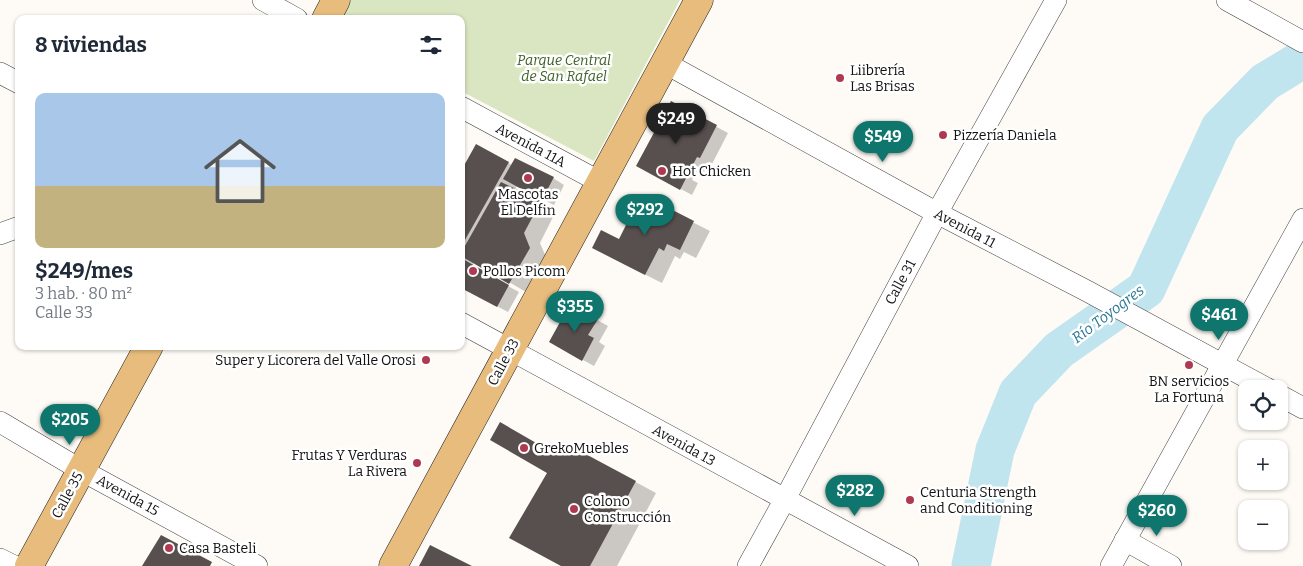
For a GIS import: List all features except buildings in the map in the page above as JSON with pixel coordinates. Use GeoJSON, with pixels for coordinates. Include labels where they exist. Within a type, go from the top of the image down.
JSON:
{"type":"FeatureCollection","features":[{"type":"Feature","properties":{"kind":"main road"},"geometry":{"type":"LineString","coordinates":[[328,15],[336,0]]}},
{"type":"Feature","properties":{"kind":"main road","name":"Calle 33"},"geometry":{"type":"LineString","coordinates":[[393,566],[699,0]]}},
{"type":"Feature","properties":{"kind":"main road","name":"Calle 35"},"geometry":{"type":"LineString","coordinates":[[29,566],[148,350]]}},
{"type":"Feature","properties":{"kind":"street"},"geometry":{"type":"LineString","coordinates":[[263,0],[290,15]]}},
{"type":"Feature","properties":{"kind":"street","name":"Calle 31"},"geometry":{"type":"LineString","coordinates":[[748,566],[937,213],[1056,0]]}},
{"type":"Feature","properties":{"kind":"street"},"geometry":{"type":"LineString","coordinates":[[1227,0],[1302,39]]}},
{"type":"Feature","properties":{"kind":"street","name":"Avenida 11"},"geometry":{"type":"LineString","coordinates":[[665,63],[937,213],[1252,380]]}},
{"type":"Feature","properties":{"kind":"street"},"geometry":{"type":"LineString","coordinates":[[0,73],[15,81]]}},
{"type":"Feature","properties":{"kind":"street","name":"Avenida 11A"},"geometry":{"type":"LineString","coordinates":[[465,109],[600,182]]}},
{"type":"Feature","properties":{"kind":"street"},"geometry":{"type":"LineString","coordinates":[[1111,566],[1303,219]]}},
{"type":"Feature","properties":{"kind":"street"},"geometry":{"type":"LineString","coordinates":[[0,234],[15,228]]}},
{"type":"Feature","properties":{"kind":"street","name":"Avenida 13"},"geometry":{"type":"LineString","coordinates":[[465,325],[908,566]]}},
{"type":"Feature","properties":{"kind":"street"},"geometry":{"type":"LineString","coordinates":[[1288,400],[1303,408]]}},
{"type":"Feature","properties":{"kind":"street","name":"Avenida 15"},"geometry":{"type":"LineString","coordinates":[[0,422],[81,470],[257,566]]}},
{"type":"Feature","properties":{"kind":"street"},"geometry":{"type":"LineString","coordinates":[[1126,540],[1171,566]]}},
{"type":"Feature","properties":{"kind":"street"},"geometry":{"type":"LineString","coordinates":[[0,558],[14,566]]}},
{"type":"Feature","properties":{"kind":"green space","name":"Parque Central de San Rafael"},"geometry":{"type":"Polygon","coordinates":[[[351,0],[680,0],[594,161],[465,93],[465,15],[343,15],[351,0]]]}},
{"type":"Feature","properties":{"kind":"waterway","name":"Río Toyogres"},"geometry":{"type":"LineString","coordinates":[[971,566],[995,450],[1018,393],[1059,350],[1146,289],[1220,128],[1265,82],[1303,59]]}},
{"type":"Feature","properties":{"kind":"place","name":"Liibrería Las Brisas"},"geometry":{"type":"Point","coordinates":[840,78]}},
{"type":"Feature","properties":{"kind":"place","name":"Pizzería Daniela"},"geometry":{"type":"Point","coordinates":[943,135]}},
{"type":"Feature","properties":{"kind":"place","name":"Hot Chicken"},"geometry":{"type":"Point","coordinates":[662,171]}},
{"type":"Feature","properties":{"kind":"place","name":"Mascotas El Delfin"},"geometry":{"type":"Point","coordinates":[528,178]}},
{"type":"Feature","properties":{"kind":"place","name":"Pollos Picom"},"geometry":{"type":"Point","coordinates":[473,271]}},
{"type":"Feature","properties":{"kind":"place","name":"Super y Licorera del Valle Orosi"},"geometry":{"type":"Point","coordinates":[426,360]}},
{"type":"Feature","properties":{"kind":"place","name":"BN servicios La Fortuna"},"geometry":{"type":"Point","coordinates":[1189,365]}},
{"type":"Feature","properties":{"kind":"place","name":"GrekoMuebles"},"geometry":{"type":"Point","coordinates":[524,448]}},
{"type":"Feature","properties":{"kind":"place","name":"Frutas Y Verduras La Rivera"},"geometry":{"type":"Point","coordinates":[417,463]}},
{"type":"Feature","properties":{"kind":"place","name":"Centuria Strength and Conditioning"},"geometry":{"type":"Point","coordinates":[910,500]}},
{"type":"Feature","properties":{"kind":"place","name":"Colono Construcción"},"geometry":{"type":"Point","coordinates":[574,509]}},
{"type":"Feature","properties":{"kind":"place","name":"Casa Basteli"},"geometry":{"type":"Point","coordinates":[169,548]}}]}
